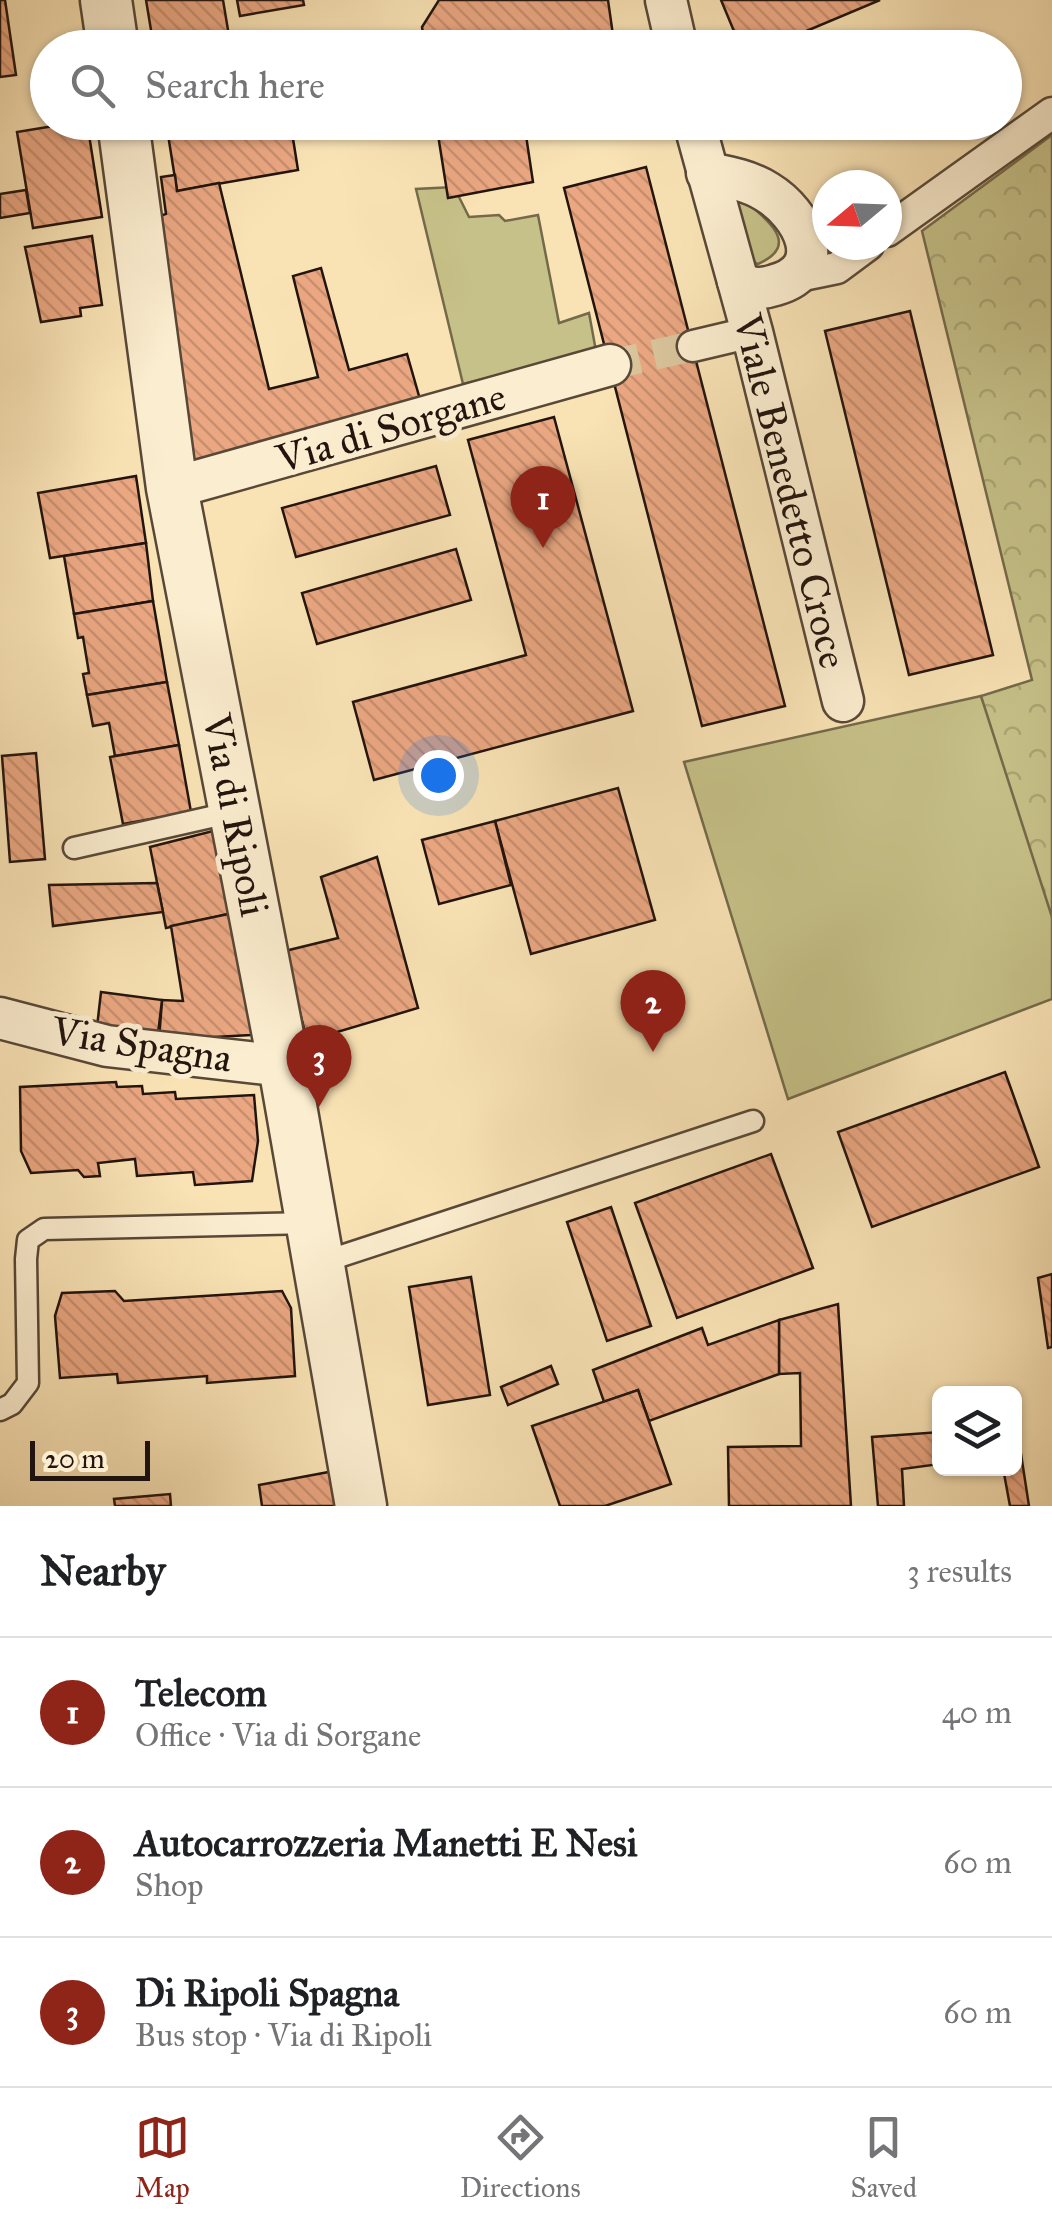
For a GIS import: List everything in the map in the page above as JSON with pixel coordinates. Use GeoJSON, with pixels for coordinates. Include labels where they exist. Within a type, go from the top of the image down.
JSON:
{"type":"FeatureCollection","features":[{"type":"Feature","properties":{"kind":"street"},"geometry":{"type":"LineString","coordinates":[[106,0],[110,30]]}},
{"type":"Feature","properties":{"kind":"street"},"geometry":{"type":"LineString","coordinates":[[666,0],[673,30]]}},
{"type":"Feature","properties":{"kind":"street"},"geometry":{"type":"LineString","coordinates":[[1022,134],[1052,113]]}},
{"type":"Feature","properties":{"kind":"street","name":"Via di Ripoli"},"geometry":{"type":"LineString","coordinates":[[125,140],[172,488],[284,1066],[361,1506]]}},
{"type":"Feature","properties":{"kind":"street","name":"Viale Benedetto Croce"},"geometry":{"type":"LineString","coordinates":[[704,140],[723,176],[738,281],[843,701]]}},
{"type":"Feature","properties":{"kind":"street"},"geometry":{"type":"LineString","coordinates":[[902,220],[1014,140]]}},
{"type":"Feature","properties":{"kind":"street","name":"Viale Benedetto Croce"},"geometry":{"type":"LineString","coordinates":[[723,176],[767,192],[794,217],[805,235],[809,252],[798,276],[760,289],[738,281]]}},
{"type":"Feature","properties":{"kind":"street"},"geometry":{"type":"LineString","coordinates":[[798,276],[837,268],[848,260]]}},
{"type":"Feature","properties":{"kind":"street"},"geometry":{"type":"LineString","coordinates":[[692,346],[752,332]]}},
{"type":"Feature","properties":{"kind":"street","name":"Via di Sorgane"},"geometry":{"type":"LineString","coordinates":[[172,488],[610,365]]}},
{"type":"Feature","properties":{"kind":"street","name":"Via Spagna"},"geometry":{"type":"LineString","coordinates":[[0,1018],[107,1046],[284,1066]]}},
{"type":"Feature","properties":{"kind":"lane"},"geometry":{"type":"LineString","coordinates":[[74,848],[235,812]]}},
{"type":"Feature","properties":{"kind":"lane"},"geometry":{"type":"LineString","coordinates":[[0,1410],[12,1404],[28,1383],[26,1259],[28,1240],[44,1229],[316,1243],[753,1122]]}},
{"type":"Feature","properties":{"kind":"green space"},"geometry":{"type":"Polygon","coordinates":[[[1052,135],[1052,917],[981,696],[1032,680],[922,231],[1052,135]]]}},
{"type":"Feature","properties":{"kind":"green space"},"geometry":{"type":"Polygon","coordinates":[[[454,187],[469,217],[499,215],[505,221],[538,215],[559,323],[589,313],[596,351],[463,384],[416,189],[454,187]]]}},
{"type":"Feature","properties":{"kind":"green space"},"geometry":{"type":"Polygon","coordinates":[[[742,198],[769,223],[779,240],[771,256],[758,264],[746,258],[731,202],[742,198]]]}},
{"type":"Feature","properties":{"kind":"green space"},"geometry":{"type":"Polygon","coordinates":[[[981,696],[1052,880],[1052,999],[788,1099],[684,762],[981,696]]]}},
{"type":"Feature","properties":{"kind":"building"},"geometry":{"type":"Polygon","coordinates":[[[0,0],[5,0],[16,75],[0,77],[0,0]]]}},
{"type":"Feature","properties":{"kind":"building"},"geometry":{"type":"Polygon","coordinates":[[[146,0],[223,0],[228,30],[151,30],[146,0]]]}},
{"type":"Feature","properties":{"kind":"building"},"geometry":{"type":"Polygon","coordinates":[[[237,0],[303,0],[304,5],[240,16],[237,0]]]}},
{"type":"Feature","properties":{"kind":"building"},"geometry":{"type":"Polygon","coordinates":[[[439,0],[608,0],[612,30],[422,30],[439,0]]]}},
{"type":"Feature","properties":{"kind":"building"},"geometry":{"type":"Polygon","coordinates":[[[721,0],[880,0],[809,30],[734,30],[721,0]]]}},
{"type":"Feature","properties":{"kind":"building"},"geometry":{"type":"Polygon","coordinates":[[[30,130],[30,140],[90,140],[102,217],[33,228],[17,132],[30,130]]]}},
{"type":"Feature","properties":{"kind":"building"},"geometry":{"type":"Polygon","coordinates":[[[169,140],[293,140],[298,170],[177,191],[169,140]]]}},
{"type":"Feature","properties":{"kind":"building"},"geometry":{"type":"Polygon","coordinates":[[[439,140],[527,140],[533,182],[448,198],[439,140]]]}},
{"type":"Feature","properties":{"kind":"building"},"geometry":{"type":"Polygon","coordinates":[[[646,167],[785,706],[702,726],[564,188],[646,167]]]}},
{"type":"Feature","properties":{"kind":"building"},"geometry":{"type":"Polygon","coordinates":[[[175,175],[177,191],[219,183],[269,389],[318,377],[293,276],[321,268],[349,370],[407,354],[423,410],[193,474],[157,217],[166,214],[161,177],[175,175]]]}},
{"type":"Feature","properties":{"kind":"building"},"geometry":{"type":"Polygon","coordinates":[[[26,190],[30,213],[0,218],[0,194],[26,190]]]}},
{"type":"Feature","properties":{"kind":"building"},"geometry":{"type":"Polygon","coordinates":[[[92,236],[102,305],[80,308],[81,316],[41,322],[25,247],[92,236]]]}},
{"type":"Feature","properties":{"kind":"building"},"geometry":{"type":"Polygon","coordinates":[[[910,311],[993,655],[909,675],[825,331],[910,311]]]}},
{"type":"Feature","properties":{"kind":"building"},"geometry":{"type":"Polygon","coordinates":[[[554,417],[633,711],[374,780],[353,702],[526,655],[468,440],[554,417]]]}},
{"type":"Feature","properties":{"kind":"building"},"geometry":{"type":"Polygon","coordinates":[[[436,466],[450,515],[296,557],[282,508],[436,466]]]}},
{"type":"Feature","properties":{"kind":"building"},"geometry":{"type":"Polygon","coordinates":[[[136,476],[146,543],[50,558],[38,493],[136,476]]]}},
{"type":"Feature","properties":{"kind":"building"},"geometry":{"type":"Polygon","coordinates":[[[146,543],[153,601],[74,614],[64,556],[146,543]]]}},
{"type":"Feature","properties":{"kind":"building"},"geometry":{"type":"Polygon","coordinates":[[[456,549],[471,600],[317,644],[302,593],[456,549]]]}},
{"type":"Feature","properties":{"kind":"building"},"geometry":{"type":"Polygon","coordinates":[[[153,601],[167,682],[87,695],[83,674],[89,673],[83,637],[78,638],[74,614],[153,601]]]}},
{"type":"Feature","properties":{"kind":"building"},"geometry":{"type":"Polygon","coordinates":[[[167,682],[179,745],[115,756],[109,723],[93,726],[87,695],[167,682]]]}},
{"type":"Feature","properties":{"kind":"building"},"geometry":{"type":"Polygon","coordinates":[[[179,745],[191,812],[123,824],[110,757],[179,745]]]}},
{"type":"Feature","properties":{"kind":"building"},"geometry":{"type":"Polygon","coordinates":[[[36,753],[45,859],[10,862],[2,756],[36,753]]]}},
{"type":"Feature","properties":{"kind":"building"},"geometry":{"type":"Polygon","coordinates":[[[618,788],[655,920],[531,954],[495,821],[618,788]]]}},
{"type":"Feature","properties":{"kind":"building"},"geometry":{"type":"Polygon","coordinates":[[[495,821],[511,885],[439,904],[422,840],[495,821]]]}},
{"type":"Feature","properties":{"kind":"building"},"geometry":{"type":"Polygon","coordinates":[[[213,831],[233,913],[166,928],[150,847],[213,831]]]}},
{"type":"Feature","properties":{"kind":"building"},"geometry":{"type":"Polygon","coordinates":[[[377,857],[418,1008],[307,1041],[285,951],[338,938],[321,877],[377,857]]]}},
{"type":"Feature","properties":{"kind":"building"},"geometry":{"type":"Polygon","coordinates":[[[157,883],[163,912],[53,926],[49,885],[157,883]]]}},
{"type":"Feature","properties":{"kind":"building"},"geometry":{"type":"Polygon","coordinates":[[[233,913],[258,1021],[251,1035],[159,1040],[162,1000],[183,1001],[171,926],[233,913]]]}},
{"type":"Feature","properties":{"kind":"building"},"geometry":{"type":"Polygon","coordinates":[[[101,992],[162,1000],[158,1034],[97,1027],[101,992]]]}},
{"type":"Feature","properties":{"kind":"building"},"geometry":{"type":"Polygon","coordinates":[[[1005,1072],[1039,1167],[872,1227],[838,1132],[1005,1072]]]}},
{"type":"Feature","properties":{"kind":"building"},"geometry":{"type":"Polygon","coordinates":[[[116,1082],[117,1087],[142,1086],[143,1094],[175,1092],[176,1099],[254,1095],[258,1141],[252,1181],[195,1185],[193,1172],[137,1176],[135,1159],[98,1163],[100,1176],[84,1177],[78,1170],[31,1173],[21,1151],[20,1087],[116,1082]]]}},
{"type":"Feature","properties":{"kind":"building"},"geometry":{"type":"Polygon","coordinates":[[[771,1154],[813,1268],[677,1318],[635,1203],[771,1154]]]}},
{"type":"Feature","properties":{"kind":"building"},"geometry":{"type":"Polygon","coordinates":[[[611,1207],[651,1326],[607,1341],[567,1222],[611,1207]]]}},
{"type":"Feature","properties":{"kind":"building"},"geometry":{"type":"Polygon","coordinates":[[[1052,1274],[1052,1347],[1048,1348],[1038,1278],[1052,1274]]]}},
{"type":"Feature","properties":{"kind":"building"},"geometry":{"type":"Polygon","coordinates":[[[471,1277],[490,1395],[428,1405],[409,1287],[471,1277]]]}},
{"type":"Feature","properties":{"kind":"building"},"geometry":{"type":"Polygon","coordinates":[[[115,1291],[124,1301],[282,1291],[291,1308],[295,1376],[207,1383],[207,1376],[118,1383],[117,1374],[60,1378],[55,1316],[62,1293],[115,1291]]]}},
{"type":"Feature","properties":{"kind":"building"},"geometry":{"type":"Polygon","coordinates":[[[838,1304],[851,1506],[729,1506],[728,1447],[801,1446],[800,1373],[779,1374],[779,1320],[838,1304]]]}},
{"type":"Feature","properties":{"kind":"building"},"geometry":{"type":"Polygon","coordinates":[[[779,1320],[779,1374],[649,1421],[638,1390],[604,1402],[593,1370],[702,1328],[708,1345],[779,1320]]]}},
{"type":"Feature","properties":{"kind":"building"},"geometry":{"type":"Polygon","coordinates":[[[551,1366],[558,1384],[508,1405],[501,1387],[551,1366]]]}},
{"type":"Feature","properties":{"kind":"building"},"geometry":{"type":"Polygon","coordinates":[[[638,1390],[671,1484],[605,1506],[560,1506],[532,1426],[638,1390]]]}},
{"type":"Feature","properties":{"kind":"building"},"geometry":{"type":"Polygon","coordinates":[[[932,1433],[932,1465],[902,1469],[904,1506],[878,1506],[872,1437],[932,1433]]]}},
{"type":"Feature","properties":{"kind":"building"},"geometry":{"type":"Polygon","coordinates":[[[1022,1460],[1029,1506],[1010,1506],[1004,1476],[1022,1476],[1022,1460]]]}},
{"type":"Feature","properties":{"kind":"building"},"geometry":{"type":"Polygon","coordinates":[[[334,1471],[341,1506],[262,1506],[259,1485],[334,1471]]]}},
{"type":"Feature","properties":{"kind":"building"},"geometry":{"type":"Polygon","coordinates":[[[170,1494],[171,1506],[115,1506],[114,1499],[170,1494]]]}},
{"type":"Feature","properties":{"kind":"tunnel"},"geometry":{"type":"LineString","coordinates":[[610,365],[693,346]]}},
{"type":"Feature","properties":{"kind":"place","name":"Telecom"},"geometry":{"type":"Point","coordinates":[543,548]}},
{"type":"Feature","properties":{"kind":"place","name":"Autocarrozzeria Manetti E Nesi"},"geometry":{"type":"Point","coordinates":[653,1052]}},
{"type":"Feature","properties":{"kind":"place","name":"Di Ripoli Spagna"},"geometry":{"type":"Point","coordinates":[319,1107]}}]}
